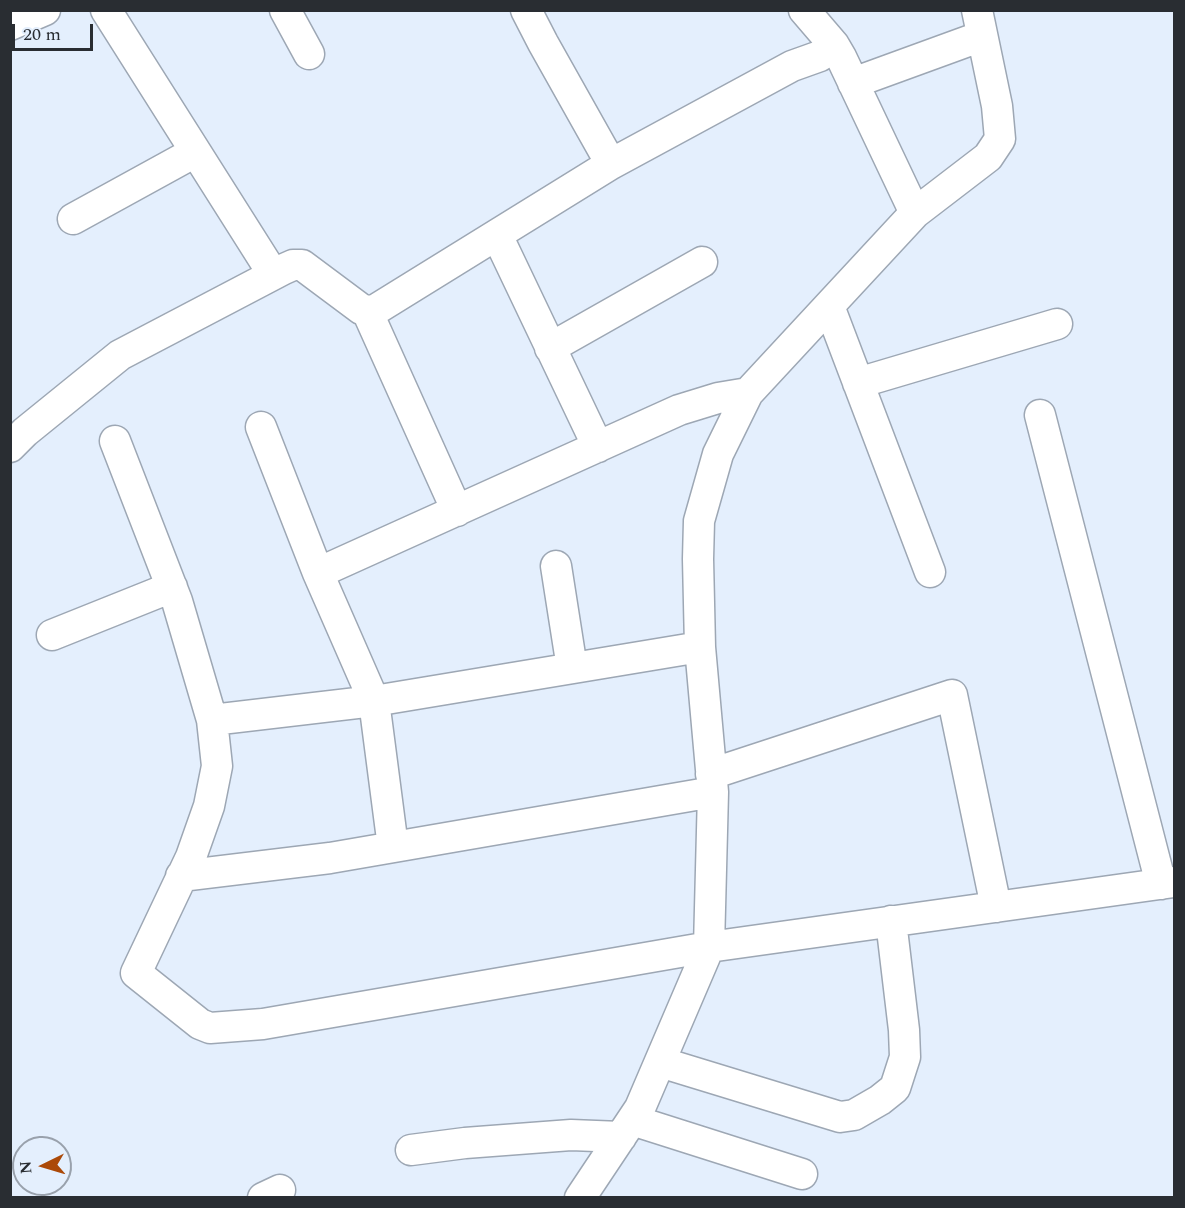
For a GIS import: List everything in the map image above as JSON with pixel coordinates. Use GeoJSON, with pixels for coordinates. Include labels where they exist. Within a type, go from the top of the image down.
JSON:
{"type":"FeatureCollection","features":[{"type":"Feature","properties":{"kind":"street"},"geometry":{"type":"LineString","coordinates":[[10,25],[45,10]]}},
{"type":"Feature","properties":{"kind":"street"},"geometry":{"type":"LineString","coordinates":[[106,10],[273,274]]}},
{"type":"Feature","properties":{"kind":"street"},"geometry":{"type":"LineString","coordinates":[[285,10],[309,54]]}},
{"type":"Feature","properties":{"kind":"street"},"geometry":{"type":"LineString","coordinates":[[526,10],[611,164]]}},
{"type":"Feature","properties":{"kind":"street"},"geometry":{"type":"LineString","coordinates":[[804,10],[834,45],[915,213]]}},
{"type":"Feature","properties":{"kind":"street"},"geometry":{"type":"LineString","coordinates":[[580,1197],[640,1108],[709,947],[712,783],[700,647],[699,521],[718,454],[748,393],[915,213],[988,157],[1000,139],[997,106],[979,23],[853,83]]}},
{"type":"Feature","properties":{"kind":"street"},"geometry":{"type":"LineString","coordinates":[[10,447],[25,432],[120,355],[273,274],[293,265],[302,265],[368,311],[384,304],[611,164],[792,66],[820,56],[834,45]]}},
{"type":"Feature","properties":{"kind":"street"},"geometry":{"type":"LineString","coordinates":[[73,219],[195,152]]}},
{"type":"Feature","properties":{"kind":"street"},"geometry":{"type":"LineString","coordinates":[[496,235],[598,447]]}},
{"type":"Feature","properties":{"kind":"street"},"geometry":{"type":"LineString","coordinates":[[550,348],[702,262]]}},
{"type":"Feature","properties":{"kind":"street"},"geometry":{"type":"LineString","coordinates":[[829,306],[930,572]]}},
{"type":"Feature","properties":{"kind":"street"},"geometry":{"type":"LineString","coordinates":[[368,311],[457,510]]}},
{"type":"Feature","properties":{"kind":"street"},"geometry":{"type":"LineString","coordinates":[[858,383],[1057,324]]}},
{"type":"Feature","properties":{"kind":"street"},"geometry":{"type":"LineString","coordinates":[[318,573],[679,410],[718,398],[748,393]]}},
{"type":"Feature","properties":{"kind":"street"},"geometry":{"type":"LineString","coordinates":[[115,441],[172,587],[212,720],[217,766],[209,806],[191,857],[136,973],[200,1024],[210,1028],[263,1024],[709,947],[1168,883],[1040,415]]}},
{"type":"Feature","properties":{"kind":"street"},"geometry":{"type":"LineString","coordinates":[[261,427],[318,573],[374,700],[393,847]]}},
{"type":"Feature","properties":{"kind":"street"},"geometry":{"type":"LineString","coordinates":[[556,566],[572,668]]}},
{"type":"Feature","properties":{"kind":"street"},"geometry":{"type":"LineString","coordinates":[[52,635],[172,587]]}},
{"type":"Feature","properties":{"kind":"street"},"geometry":{"type":"LineString","coordinates":[[212,720],[374,700],[700,647]]}},
{"type":"Feature","properties":{"kind":"street"},"geometry":{"type":"LineString","coordinates":[[182,876],[330,858],[393,847],[712,783],[952,695],[996,907]]}},
{"type":"Feature","properties":{"kind":"street"},"geometry":{"type":"LineString","coordinates":[[660,1062],[840,1117],[854,1116],[895,1088],[905,1057],[891,921]]}},
{"type":"Feature","properties":{"kind":"street"},"geometry":{"type":"LineString","coordinates":[[411,1150],[626,1129],[802,1174]]}}]}
